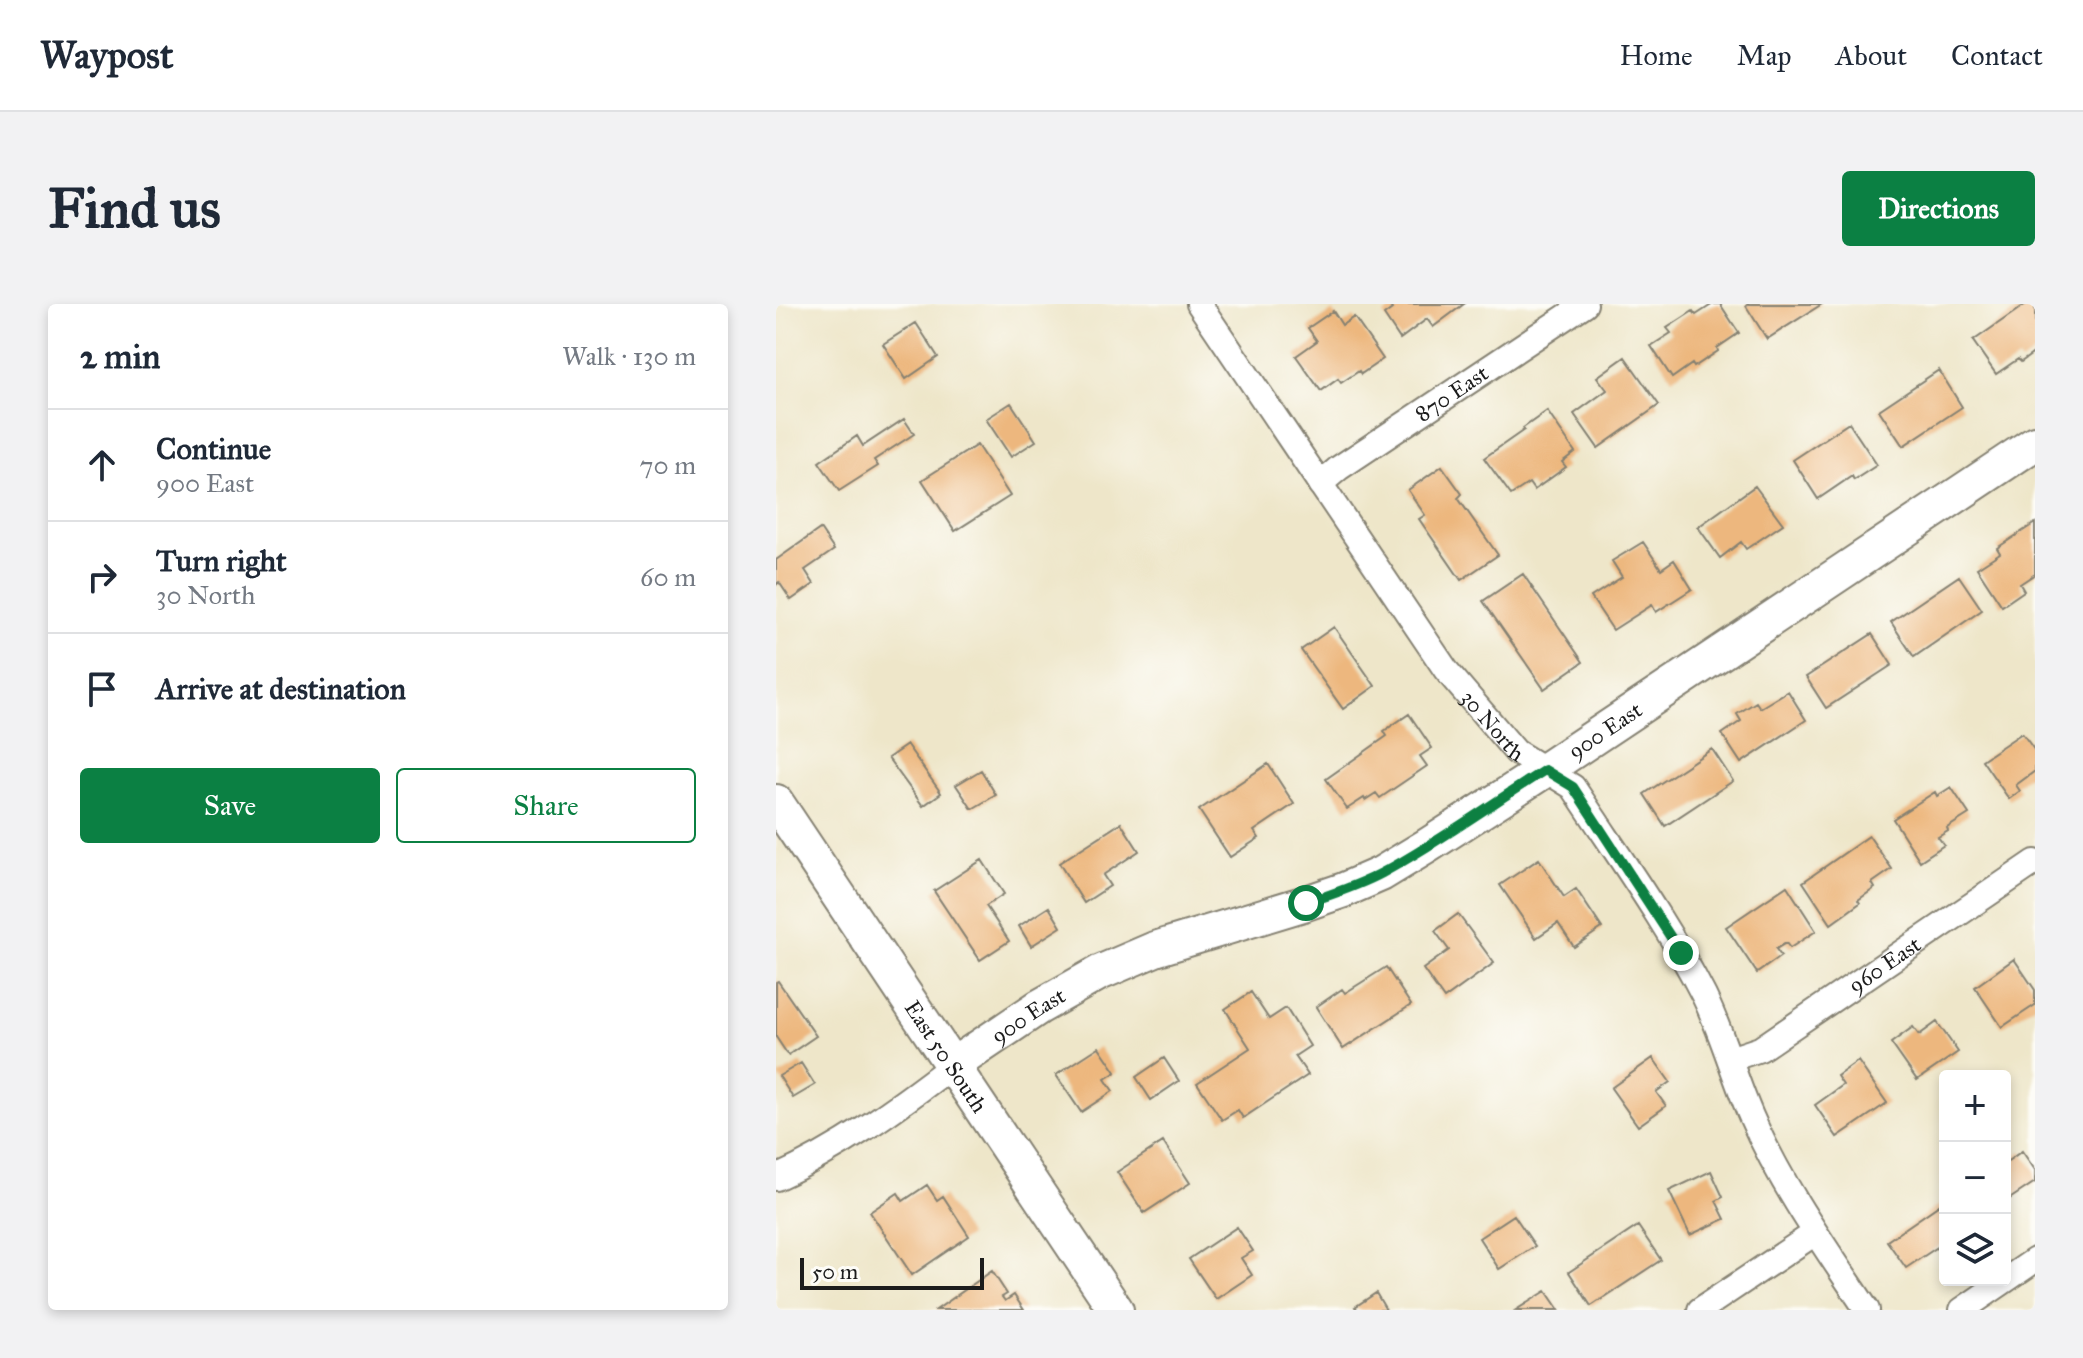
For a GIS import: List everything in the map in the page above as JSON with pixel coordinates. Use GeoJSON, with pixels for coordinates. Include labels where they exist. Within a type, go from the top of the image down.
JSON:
{"type":"FeatureCollection","features":[{"type":"Feature","properties":{"kind":"street","name":"30 North"},"geometry":{"type":"LineString","coordinates":[[1199,304],[1446,670],[1516,752],[1573,787],[1664,924],[1706,999],[1751,1115],[1778,1172],[1867,1310]]}},
{"type":"Feature","properties":{"kind":"street","name":"870 East"},"geometry":{"type":"LineString","coordinates":[[1320,484],[1339,468],[1585,304]]}},
{"type":"Feature","properties":{"kind":"street","name":"900 East"},"geometry":{"type":"LineString","coordinates":[[776,1178],[834,1149],[1039,1007],[1109,968],[1166,946],[1344,890],[1381,874],[1545,770],[2035,443]]}},
{"type":"Feature","properties":{"kind":"street","name":"East 50 South"},"geometry":{"type":"LineString","coordinates":[[776,802],[1116,1310]]}},
{"type":"Feature","properties":{"kind":"street","name":"960 East"},"geometry":{"type":"LineString","coordinates":[[1730,1059],[1760,1049],[2035,862]]}},
{"type":"Feature","properties":{"kind":"street"},"geometry":{"type":"LineString","coordinates":[[1700,1310],[1815,1233]]}},
{"type":"Feature","properties":{"kind":"street"},"geometry":{"type":"LineString","coordinates":[[1962,1310],[2035,1260]]}},
{"type":"Feature","properties":{"kind":"building"},"geometry":{"type":"Polygon","coordinates":[[[1388,304],[1464,304],[1433,327],[1427,319],[1400,339],[1384,315],[1392,309],[1388,304]]]}},
{"type":"Feature","properties":{"kind":"building"},"geometry":{"type":"Polygon","coordinates":[[[1713,304],[1720,304],[1739,333],[1717,348],[1718,351],[1672,378],[1651,346],[1671,333],[1667,328],[1693,311],[1696,315],[1713,304]]]}},
{"type":"Feature","properties":{"kind":"building"},"geometry":{"type":"Polygon","coordinates":[[[1822,304],[1767,339],[1746,306],[1822,304]]]}},
{"type":"Feature","properties":{"kind":"building"},"geometry":{"type":"Polygon","coordinates":[[[2026,304],[2035,306],[2035,352],[1996,374],[1973,341],[2026,304]]]}},
{"type":"Feature","properties":{"kind":"building"},"geometry":{"type":"Polygon","coordinates":[[[1333,311],[1342,325],[1354,317],[1383,359],[1361,374],[1359,371],[1341,383],[1338,379],[1321,391],[1296,356],[1317,341],[1308,328],[1333,311]]]}},
{"type":"Feature","properties":{"kind":"building"},"geometry":{"type":"Polygon","coordinates":[[[916,323],[938,357],[906,379],[883,344],[916,323]]]}},
{"type":"Feature","properties":{"kind":"building"},"geometry":{"type":"Polygon","coordinates":[[[1625,357],[1659,405],[1598,448],[1574,414],[1607,390],[1597,377],[1625,357]]]}},
{"type":"Feature","properties":{"kind":"building"},"geometry":{"type":"Polygon","coordinates":[[[1939,370],[1962,407],[1903,446],[1879,410],[1939,370]]]}},
{"type":"Feature","properties":{"kind":"building"},"geometry":{"type":"Polygon","coordinates":[[[1011,403],[1036,441],[1011,457],[986,419],[1011,403]]]}},
{"type":"Feature","properties":{"kind":"building"},"geometry":{"type":"Polygon","coordinates":[[[1547,411],[1575,452],[1562,462],[1566,467],[1534,490],[1529,483],[1511,495],[1484,458],[1547,411]]]}},
{"type":"Feature","properties":{"kind":"building"},"geometry":{"type":"Polygon","coordinates":[[[904,419],[914,434],[874,460],[878,466],[839,491],[819,462],[857,436],[863,446],[904,419]]]}},
{"type":"Feature","properties":{"kind":"building"},"geometry":{"type":"Polygon","coordinates":[[[1849,423],[1877,465],[1854,480],[1852,476],[1818,499],[1793,460],[1849,423]]]}},
{"type":"Feature","properties":{"kind":"building"},"geometry":{"type":"Polygon","coordinates":[[[977,445],[1010,496],[955,531],[922,480],[977,445]]]}},
{"type":"Feature","properties":{"kind":"building"},"geometry":{"type":"Polygon","coordinates":[[[1442,466],[1462,494],[1458,498],[1498,555],[1461,580],[1419,519],[1425,515],[1408,490],[1442,466]]]}},
{"type":"Feature","properties":{"kind":"building"},"geometry":{"type":"Polygon","coordinates":[[[1755,486],[1783,524],[1746,549],[1741,542],[1720,558],[1698,527],[1755,486]]]}},
{"type":"Feature","properties":{"kind":"building"},"geometry":{"type":"Polygon","coordinates":[[[2035,523],[2035,574],[2020,584],[2024,591],[2002,606],[1977,568],[2000,553],[1997,548],[2035,523]]]}},
{"type":"Feature","properties":{"kind":"building"},"geometry":{"type":"Polygon","coordinates":[[[820,529],[834,550],[805,570],[814,584],[791,600],[779,582],[776,585],[776,560],[820,529]]]}},
{"type":"Feature","properties":{"kind":"building"},"geometry":{"type":"Polygon","coordinates":[[[1643,542],[1661,569],[1674,560],[1692,589],[1656,612],[1652,605],[1613,630],[1591,597],[1622,577],[1612,561],[1643,542]]]}},
{"type":"Feature","properties":{"kind":"building"},"geometry":{"type":"Polygon","coordinates":[[[1523,574],[1583,662],[1544,689],[1483,601],[1523,574]]]}},
{"type":"Feature","properties":{"kind":"building"},"geometry":{"type":"Polygon","coordinates":[[[1959,576],[1982,610],[1914,657],[1891,622],[1959,576]]]}},
{"type":"Feature","properties":{"kind":"building"},"geometry":{"type":"Polygon","coordinates":[[[1334,627],[1375,686],[1343,709],[1301,650],[1334,627]]]}},
{"type":"Feature","properties":{"kind":"building"},"geometry":{"type":"Polygon","coordinates":[[[1872,634],[1892,665],[1826,708],[1806,677],[1872,634]]]}},
{"type":"Feature","properties":{"kind":"building"},"geometry":{"type":"Polygon","coordinates":[[[1788,691],[1806,720],[1741,763],[1722,734],[1741,721],[1737,714],[1756,702],[1760,708],[1788,691]]]}},
{"type":"Feature","properties":{"kind":"building"},"geometry":{"type":"Polygon","coordinates":[[[1409,714],[1432,748],[1420,756],[1427,766],[1380,798],[1376,793],[1347,809],[1326,779],[1387,736],[1384,731],[1409,714]]]}},
{"type":"Feature","properties":{"kind":"building"},"geometry":{"type":"Polygon","coordinates":[[[2022,733],[2035,751],[2035,771],[2016,785],[2020,791],[2009,799],[1982,760],[2022,733]]]}},
{"type":"Feature","properties":{"kind":"building"},"geometry":{"type":"Polygon","coordinates":[[[907,745],[941,793],[923,806],[888,758],[907,745]]]}},
{"type":"Feature","properties":{"kind":"building"},"geometry":{"type":"Polygon","coordinates":[[[1712,749],[1733,781],[1665,826],[1644,794],[1712,749]]]}},
{"type":"Feature","properties":{"kind":"building"},"geometry":{"type":"Polygon","coordinates":[[[1268,764],[1294,804],[1254,831],[1259,838],[1230,857],[1199,810],[1268,764]]]}},
{"type":"Feature","properties":{"kind":"building"},"geometry":{"type":"Polygon","coordinates":[[[981,770],[996,795],[972,809],[956,785],[981,770]]]}},
{"type":"Feature","properties":{"kind":"building"},"geometry":{"type":"Polygon","coordinates":[[[1951,787],[1969,814],[1947,828],[1948,831],[1938,837],[1944,845],[1920,861],[1893,819],[1935,792],[1937,796],[1951,787]]]}},
{"type":"Feature","properties":{"kind":"building"},"geometry":{"type":"Polygon","coordinates":[[[1121,823],[1139,851],[1103,875],[1110,886],[1084,903],[1059,863],[1121,823]]]}},
{"type":"Feature","properties":{"kind":"building"},"geometry":{"type":"Polygon","coordinates":[[[1869,836],[1892,869],[1872,883],[1875,888],[1858,900],[1860,903],[1831,924],[1803,882],[1869,836]]]}},
{"type":"Feature","properties":{"kind":"building"},"geometry":{"type":"Polygon","coordinates":[[[1539,859],[1564,897],[1576,889],[1602,928],[1574,947],[1558,923],[1536,938],[1500,885],[1539,859]]]}},
{"type":"Feature","properties":{"kind":"building"},"geometry":{"type":"Polygon","coordinates":[[[982,860],[1004,894],[986,906],[1009,941],[980,960],[934,891],[982,860]]]}},
{"type":"Feature","properties":{"kind":"building"},"geometry":{"type":"Polygon","coordinates":[[[1787,886],[1816,931],[1790,948],[1786,943],[1776,949],[1781,956],[1757,973],[1726,927],[1787,886]]]}},
{"type":"Feature","properties":{"kind":"building"},"geometry":{"type":"Polygon","coordinates":[[[1049,907],[1061,927],[1031,946],[1019,926],[1049,907]]]}},
{"type":"Feature","properties":{"kind":"building"},"geometry":{"type":"Polygon","coordinates":[[[1458,914],[1494,963],[1444,999],[1423,969],[1449,950],[1435,931],[1458,914]]]}},
{"type":"Feature","properties":{"kind":"building"},"geometry":{"type":"Polygon","coordinates":[[[2014,959],[2035,990],[2035,1005],[2002,1027],[1975,987],[2014,959]]]}},
{"type":"Feature","properties":{"kind":"building"},"geometry":{"type":"Polygon","coordinates":[[[1386,967],[1411,1005],[1343,1049],[1316,1007],[1342,989],[1345,993],[1386,967]]]}},
{"type":"Feature","properties":{"kind":"building"},"geometry":{"type":"Polygon","coordinates":[[[778,981],[816,1036],[788,1055],[776,1037],[778,981]]]}},
{"type":"Feature","properties":{"kind":"building"},"geometry":{"type":"Polygon","coordinates":[[[1251,992],[1269,1019],[1286,1008],[1310,1046],[1295,1056],[1308,1075],[1243,1118],[1238,1110],[1222,1120],[1197,1083],[1250,1048],[1225,1009],[1251,992]]]}},
{"type":"Feature","properties":{"kind":"building"},"geometry":{"type":"Polygon","coordinates":[[[1937,1022],[1958,1052],[1917,1080],[1891,1043],[1913,1027],[1919,1035],[1937,1022]]]}},
{"type":"Feature","properties":{"kind":"building"},"geometry":{"type":"Polygon","coordinates":[[[1099,1047],[1116,1072],[1105,1079],[1113,1091],[1081,1112],[1056,1075],[1099,1047]]]}},
{"type":"Feature","properties":{"kind":"building"},"geometry":{"type":"Polygon","coordinates":[[[1164,1058],[1179,1081],[1151,1100],[1136,1077],[1164,1058]]]}},
{"type":"Feature","properties":{"kind":"building"},"geometry":{"type":"Polygon","coordinates":[[[1653,1058],[1670,1082],[1656,1092],[1666,1106],[1638,1126],[1611,1088],[1653,1058]]]}},
{"type":"Feature","properties":{"kind":"building"},"geometry":{"type":"Polygon","coordinates":[[[1858,1061],[1887,1103],[1837,1137],[1815,1105],[1843,1085],[1837,1076],[1858,1061]]]}},
{"type":"Feature","properties":{"kind":"building"},"geometry":{"type":"Polygon","coordinates":[[[801,1063],[815,1085],[793,1098],[779,1076],[801,1063]]]}},
{"type":"Feature","properties":{"kind":"building"},"geometry":{"type":"Polygon","coordinates":[[[1163,1142],[1190,1183],[1144,1213],[1117,1172],[1163,1142]]]}},
{"type":"Feature","properties":{"kind":"building"},"geometry":{"type":"Polygon","coordinates":[[[2022,1151],[2035,1170],[2035,1182],[2011,1198],[2011,1159],[2022,1151]]]}},
{"type":"Feature","properties":{"kind":"building"},"geometry":{"type":"Polygon","coordinates":[[[1711,1171],[1723,1197],[1716,1201],[1725,1219],[1690,1235],[1669,1191],[1711,1171]]]}},
{"type":"Feature","properties":{"kind":"building"},"geometry":{"type":"Polygon","coordinates":[[[927,1185],[937,1200],[943,1196],[969,1236],[912,1275],[870,1212],[898,1193],[903,1201],[927,1185]]]}},
{"type":"Feature","properties":{"kind":"building"},"geometry":{"type":"Polygon","coordinates":[[[1939,1205],[1939,1246],[1906,1268],[1887,1241],[1939,1205]]]}},
{"type":"Feature","properties":{"kind":"building"},"geometry":{"type":"Polygon","coordinates":[[[1514,1215],[1535,1246],[1499,1269],[1479,1238],[1514,1215]]]}},
{"type":"Feature","properties":{"kind":"building"},"geometry":{"type":"Polygon","coordinates":[[[1638,1226],[1661,1260],[1591,1306],[1569,1272],[1638,1226]]]}},
{"type":"Feature","properties":{"kind":"building"},"geometry":{"type":"Polygon","coordinates":[[[1237,1227],[1253,1251],[1241,1258],[1252,1275],[1216,1299],[1189,1259],[1237,1227]]]}},
{"type":"Feature","properties":{"kind":"building"},"geometry":{"type":"Polygon","coordinates":[[[992,1271],[1007,1294],[1002,1297],[1005,1301],[1014,1295],[1024,1310],[936,1310],[992,1271]]]}},
{"type":"Feature","properties":{"kind":"building"},"geometry":{"type":"Polygon","coordinates":[[[1546,1291],[1559,1310],[1516,1310],[1546,1291]]]}},
{"type":"Feature","properties":{"kind":"building"},"geometry":{"type":"Polygon","coordinates":[[[1376,1293],[1386,1310],[1358,1310],[1355,1307],[1376,1293]]]}},
{"type":"Feature","properties":{"kind":"route"},"geometry":{"type":"LineString","coordinates":[[1306,903],[1381,874],[1545,770],[1573,787],[1681,953]]}}]}
